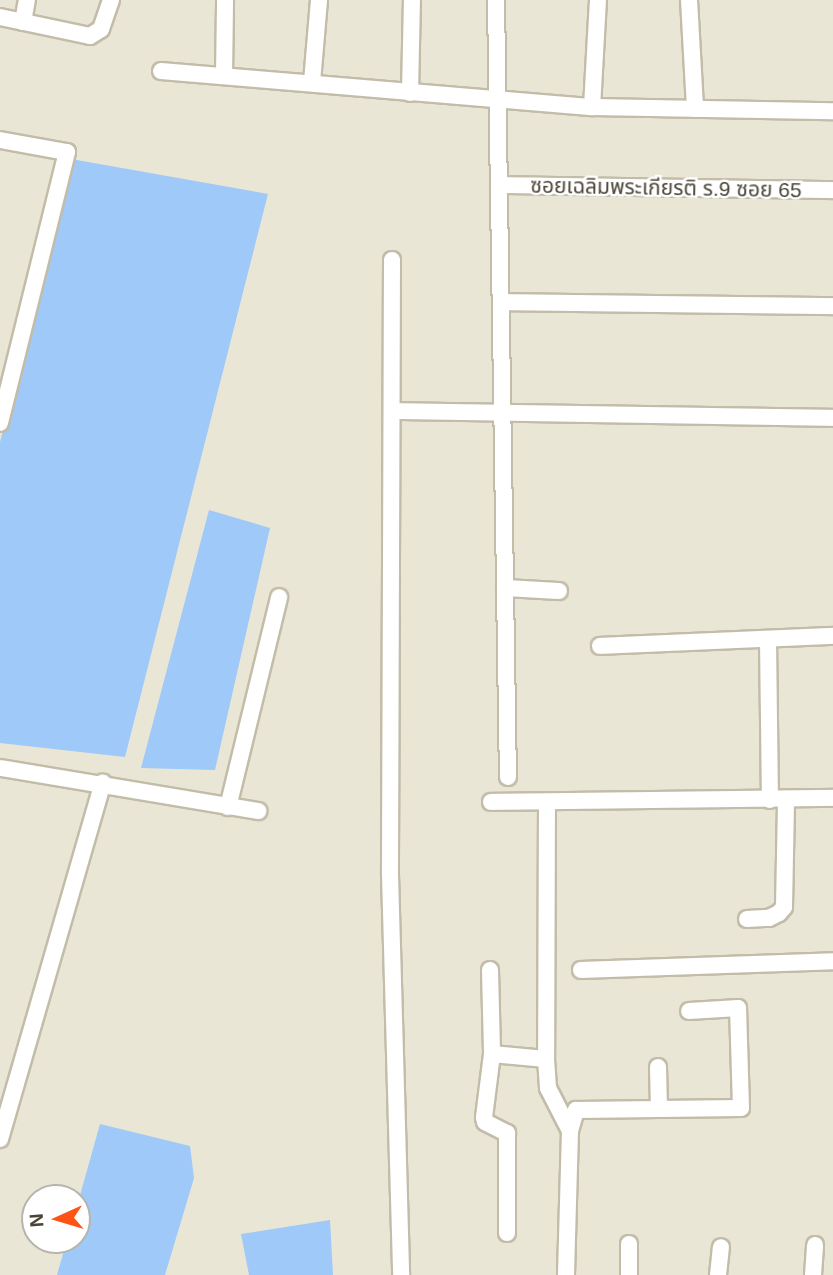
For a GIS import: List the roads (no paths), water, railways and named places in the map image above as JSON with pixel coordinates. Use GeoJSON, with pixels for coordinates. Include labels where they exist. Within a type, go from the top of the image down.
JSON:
{"type":"FeatureCollection","features":[{"type":"Feature","properties":{"kind":"street"},"geometry":{"type":"LineString","coordinates":[[23,23],[27,0]]}},
{"type":"Feature","properties":{"kind":"street"},"geometry":{"type":"LineString","coordinates":[[0,17],[90,36],[101,29],[111,0]]}},
{"type":"Feature","properties":{"kind":"street"},"geometry":{"type":"LineString","coordinates":[[224,76],[225,0]]}},
{"type":"Feature","properties":{"kind":"street"},"geometry":{"type":"LineString","coordinates":[[312,82],[319,0]]}},
{"type":"Feature","properties":{"kind":"street"},"geometry":{"type":"LineString","coordinates":[[410,93],[412,0]]}},
{"type":"Feature","properties":{"kind":"street"},"geometry":{"type":"LineString","coordinates":[[496,0],[508,777]]}},
{"type":"Feature","properties":{"kind":"street"},"geometry":{"type":"LineString","coordinates":[[592,107],[598,0]]}},
{"type":"Feature","properties":{"kind":"street"},"geometry":{"type":"LineString","coordinates":[[689,0],[695,109]]}},
{"type":"Feature","properties":{"kind":"street"},"geometry":{"type":"LineString","coordinates":[[161,71],[312,82],[499,102],[592,107],[833,111]]}},
{"type":"Feature","properties":{"kind":"street"},"geometry":{"type":"LineString","coordinates":[[0,140],[67,152],[0,423]]}},
{"type":"Feature","properties":{"kind":"street","name":"ซอยเฉลิมพระเกียรติ ร.9 ซอย 65"},"geometry":{"type":"LineString","coordinates":[[499,185],[833,190]]}},
{"type":"Feature","properties":{"kind":"street"},"geometry":{"type":"LineString","coordinates":[[392,260],[390,875],[401,1275]]}},
{"type":"Feature","properties":{"kind":"street"},"geometry":{"type":"LineString","coordinates":[[501,302],[833,306]]}},
{"type":"Feature","properties":{"kind":"street"},"geometry":{"type":"LineString","coordinates":[[393,411],[503,415],[833,418]]}},
{"type":"Feature","properties":{"kind":"street"},"geometry":{"type":"LineString","coordinates":[[505,589],[559,592]]}},
{"type":"Feature","properties":{"kind":"street"},"geometry":{"type":"LineString","coordinates":[[228,807],[279,597]]}},
{"type":"Feature","properties":{"kind":"street"},"geometry":{"type":"LineString","coordinates":[[600,646],[833,636]]}},
{"type":"Feature","properties":{"kind":"street"},"geometry":{"type":"LineString","coordinates":[[747,919],[769,918],[779,914],[784,907],[768,639]]}},
{"type":"Feature","properties":{"kind":"street"},"geometry":{"type":"LineString","coordinates":[[1,768],[258,811]]}},
{"type":"Feature","properties":{"kind":"street"},"geometry":{"type":"LineString","coordinates":[[0,1139],[103,783]]}},
{"type":"Feature","properties":{"kind":"street"},"geometry":{"type":"LineString","coordinates":[[491,802],[833,798]]}},
{"type":"Feature","properties":{"kind":"street"},"geometry":{"type":"LineString","coordinates":[[547,802],[548,1088],[553,1103],[570,1130]]}},
{"type":"Feature","properties":{"kind":"street"},"geometry":{"type":"LineString","coordinates":[[581,970],[833,961]]}},
{"type":"Feature","properties":{"kind":"street"},"geometry":{"type":"LineString","coordinates":[[490,970],[492,1055],[484,1117],[485,1122],[503,1130],[508,1139],[507,1233]]}},
{"type":"Feature","properties":{"kind":"street"},"geometry":{"type":"LineString","coordinates":[[566,1275],[570,1130],[576,1110],[741,1108],[738,1008],[689,1011]]}},
{"type":"Feature","properties":{"kind":"street"},"geometry":{"type":"LineString","coordinates":[[492,1055],[546,1059]]}},
{"type":"Feature","properties":{"kind":"street"},"geometry":{"type":"LineString","coordinates":[[658,1067],[659,1108]]}},
{"type":"Feature","properties":{"kind":"street"},"geometry":{"type":"LineString","coordinates":[[629,1244],[629,1275]]}},
{"type":"Feature","properties":{"kind":"street"},"geometry":{"type":"LineString","coordinates":[[813,1275],[815,1245]]}},
{"type":"Feature","properties":{"kind":"street"},"geometry":{"type":"LineString","coordinates":[[718,1275],[720,1247]]}},
{"type":"Feature","properties":{"kind":"water"},"geometry":{"type":"Polygon","coordinates":[[[71,159],[268,194],[125,757],[0,743],[0,442],[71,159]]]}},
{"type":"Feature","properties":{"kind":"water"},"geometry":{"type":"Polygon","coordinates":[[[209,510],[270,528],[215,770],[141,768],[209,510]]]}},
{"type":"Feature","properties":{"kind":"water"},"geometry":{"type":"Polygon","coordinates":[[[100,1124],[190,1146],[194,1178],[165,1275],[57,1275],[63,1254],[91,1254],[91,1184],[83,1184],[100,1124]]]}},
{"type":"Feature","properties":{"kind":"water"},"geometry":{"type":"Polygon","coordinates":[[[330,1220],[333,1275],[249,1275],[241,1234],[330,1220]]]}}]}
